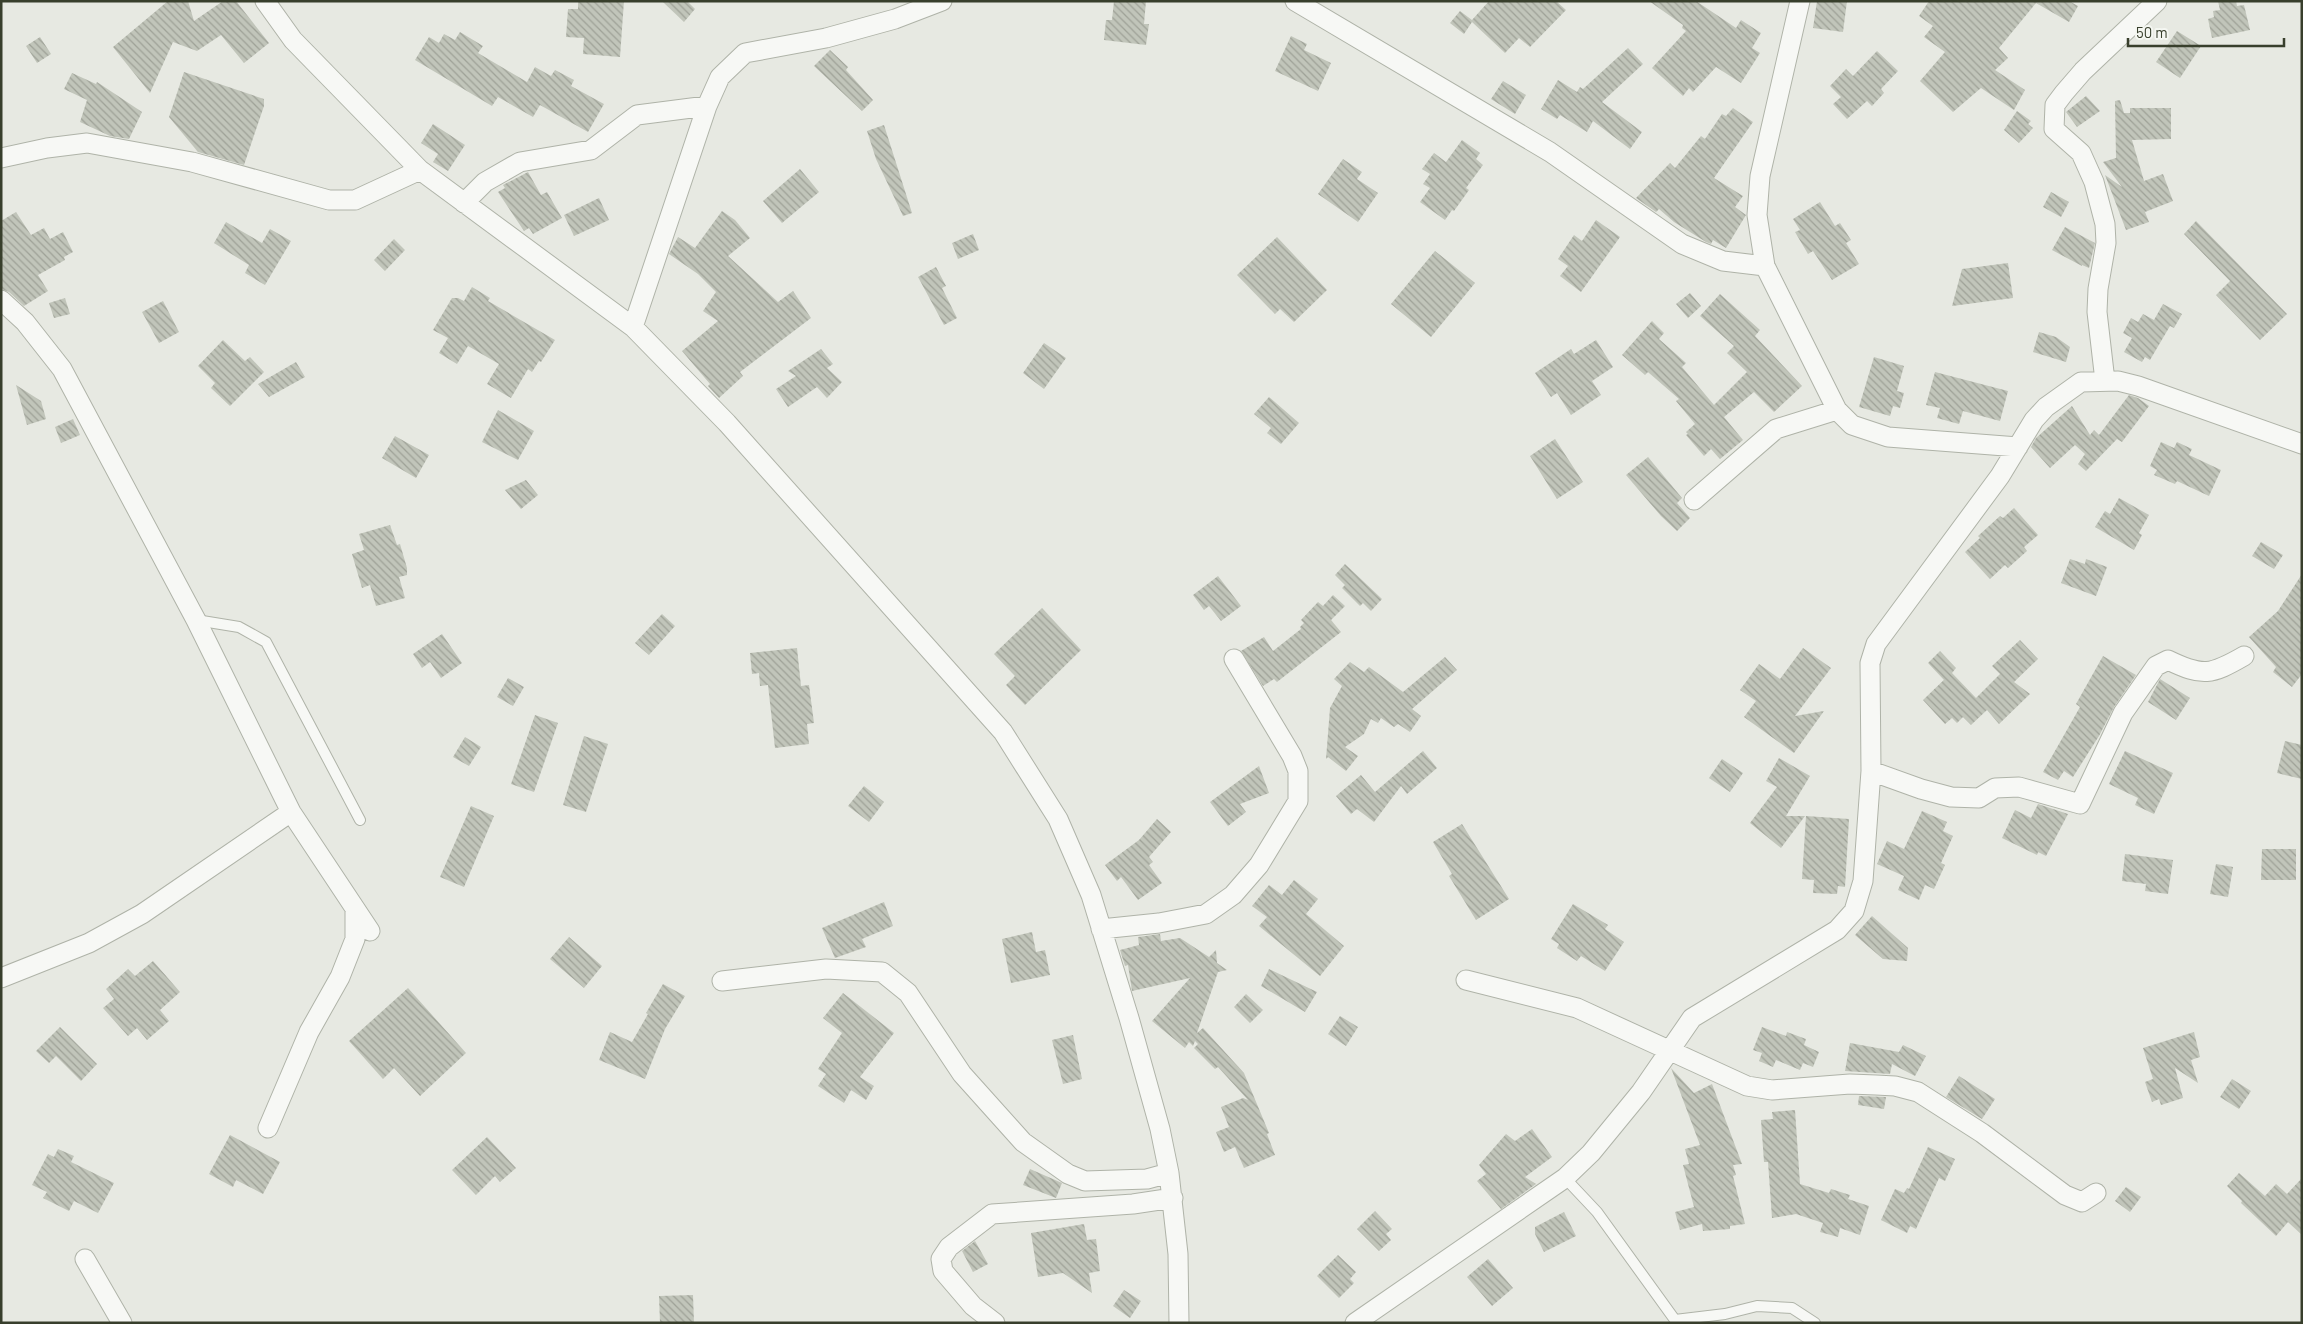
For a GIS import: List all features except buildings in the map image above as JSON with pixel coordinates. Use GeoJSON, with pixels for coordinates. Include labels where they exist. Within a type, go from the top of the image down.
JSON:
{"type":"FeatureCollection","features":[{"type":"Feature","properties":{"kind":"street"},"geometry":{"type":"LineString","coordinates":[[265,1],[293,40],[420,170],[633,327],[727,423],[1003,732],[1058,819],[1091,895],[1129,1018],[1160,1129],[1169,1174],[1178,1254],[1179,1323]]}},
{"type":"Feature","properties":{"kind":"street"},"geometry":{"type":"LineString","coordinates":[[633,327],[707,106],[720,77],[745,52],[826,38],[895,19],[942,1]]}},
{"type":"Feature","properties":{"kind":"street"},"geometry":{"type":"LineString","coordinates":[[1295,1],[1550,152],[1682,244],[1724,262],[1765,266]]}},
{"type":"Feature","properties":{"kind":"street"},"geometry":{"type":"LineString","coordinates":[[1800,1],[1760,176],[1756,215],[1765,266],[1837,410],[1852,424],[1888,437],[2018,446]]}},
{"type":"Feature","properties":{"kind":"street"},"geometry":{"type":"LineString","coordinates":[[2104,381],[2097,312],[2098,289],[2106,243],[2105,224],[2094,182],[2081,153],[2054,128],[2055,105],[2083,71],[2157,1]]}},
{"type":"Feature","properties":{"kind":"street"},"geometry":{"type":"LineString","coordinates":[[464,203],[485,182],[520,162],[591,150],[637,115],[707,106]]}},
{"type":"Feature","properties":{"kind":"street"},"geometry":{"type":"LineString","coordinates":[[1,158],[47,148],[87,143],[192,162],[329,200],[355,200],[420,170]]}},
{"type":"Feature","properties":{"kind":"street"},"geometry":{"type":"LineString","coordinates":[[1,300],[25,322],[62,369],[196,620],[291,812],[370,931]]}},
{"type":"Feature","properties":{"kind":"street"},"geometry":{"type":"LineString","coordinates":[[1356,1323],[1566,1178],[1592,1153],[1641,1092],[1692,1018],[1837,930],[1847,921],[1859,902],[1863,881],[1871,771],[1871,653],[1890,623],[2000,476],[2034,420],[2057,398],[2082,382],[2118,381],[2138,386],[2302,444]]}},
{"type":"Feature","properties":{"kind":"street"},"geometry":{"type":"LineString","coordinates":[[1694,500],[1776,430],[1837,410]]}},
{"type":"Feature","properties":{"kind":"street"},"geometry":{"type":"LineString","coordinates":[[1871,771],[1921,789],[1950,796],[1979,798],[1995,788],[2019,787],[2080,804],[2123,713],[2156,666],[2168,660],[2186,669],[2204,673],[2226,666],[2244,656]]}},
{"type":"Feature","properties":{"kind":"street"},"geometry":{"type":"LineString","coordinates":[[1101,929],[1159,923],[1206,914],[1232,895],[1259,865],[1298,801],[1298,771],[1292,756],[1234,659]]}},
{"type":"Feature","properties":{"kind":"street"},"geometry":{"type":"LineString","coordinates":[[1,978],[89,943],[142,914],[291,812]]}},
{"type":"Feature","properties":{"kind":"street"},"geometry":{"type":"LineString","coordinates":[[268,1128],[309,1032],[340,977],[355,939],[355,910]]}},
{"type":"Feature","properties":{"kind":"street"},"geometry":{"type":"LineString","coordinates":[[722,981],[826,968],[882,972],[908,993],[962,1074],[1023,1142],[1068,1174],[1085,1181],[1147,1179],[1169,1174]]}},
{"type":"Feature","properties":{"kind":"street"},"geometry":{"type":"LineString","coordinates":[[1466,980],[1577,1008],[1733,1081],[1761,1088],[1772,1090],[1850,1084],[1908,1088],[1934,1100],[1974,1127],[2065,1195],[2082,1202],[2096,1192]]}},
{"type":"Feature","properties":{"kind":"street"},"geometry":{"type":"LineString","coordinates":[[995,1323],[973,1306],[943,1271],[941,1259],[949,1247],[992,1214],[1133,1204],[1172,1198]]}},
{"type":"Feature","properties":{"kind":"street"},"geometry":{"type":"LineString","coordinates":[[86,1259],[122,1323]]}},
{"type":"Feature","properties":{"kind":"lane"},"geometry":{"type":"LineString","coordinates":[[196,620],[239,628],[266,642],[360,820]]}},
{"type":"Feature","properties":{"kind":"lane"},"geometry":{"type":"LineString","coordinates":[[1566,1178],[1597,1212],[1675,1320],[1725,1314],[1757,1306],[1792,1308],[1815,1323]]}}]}
